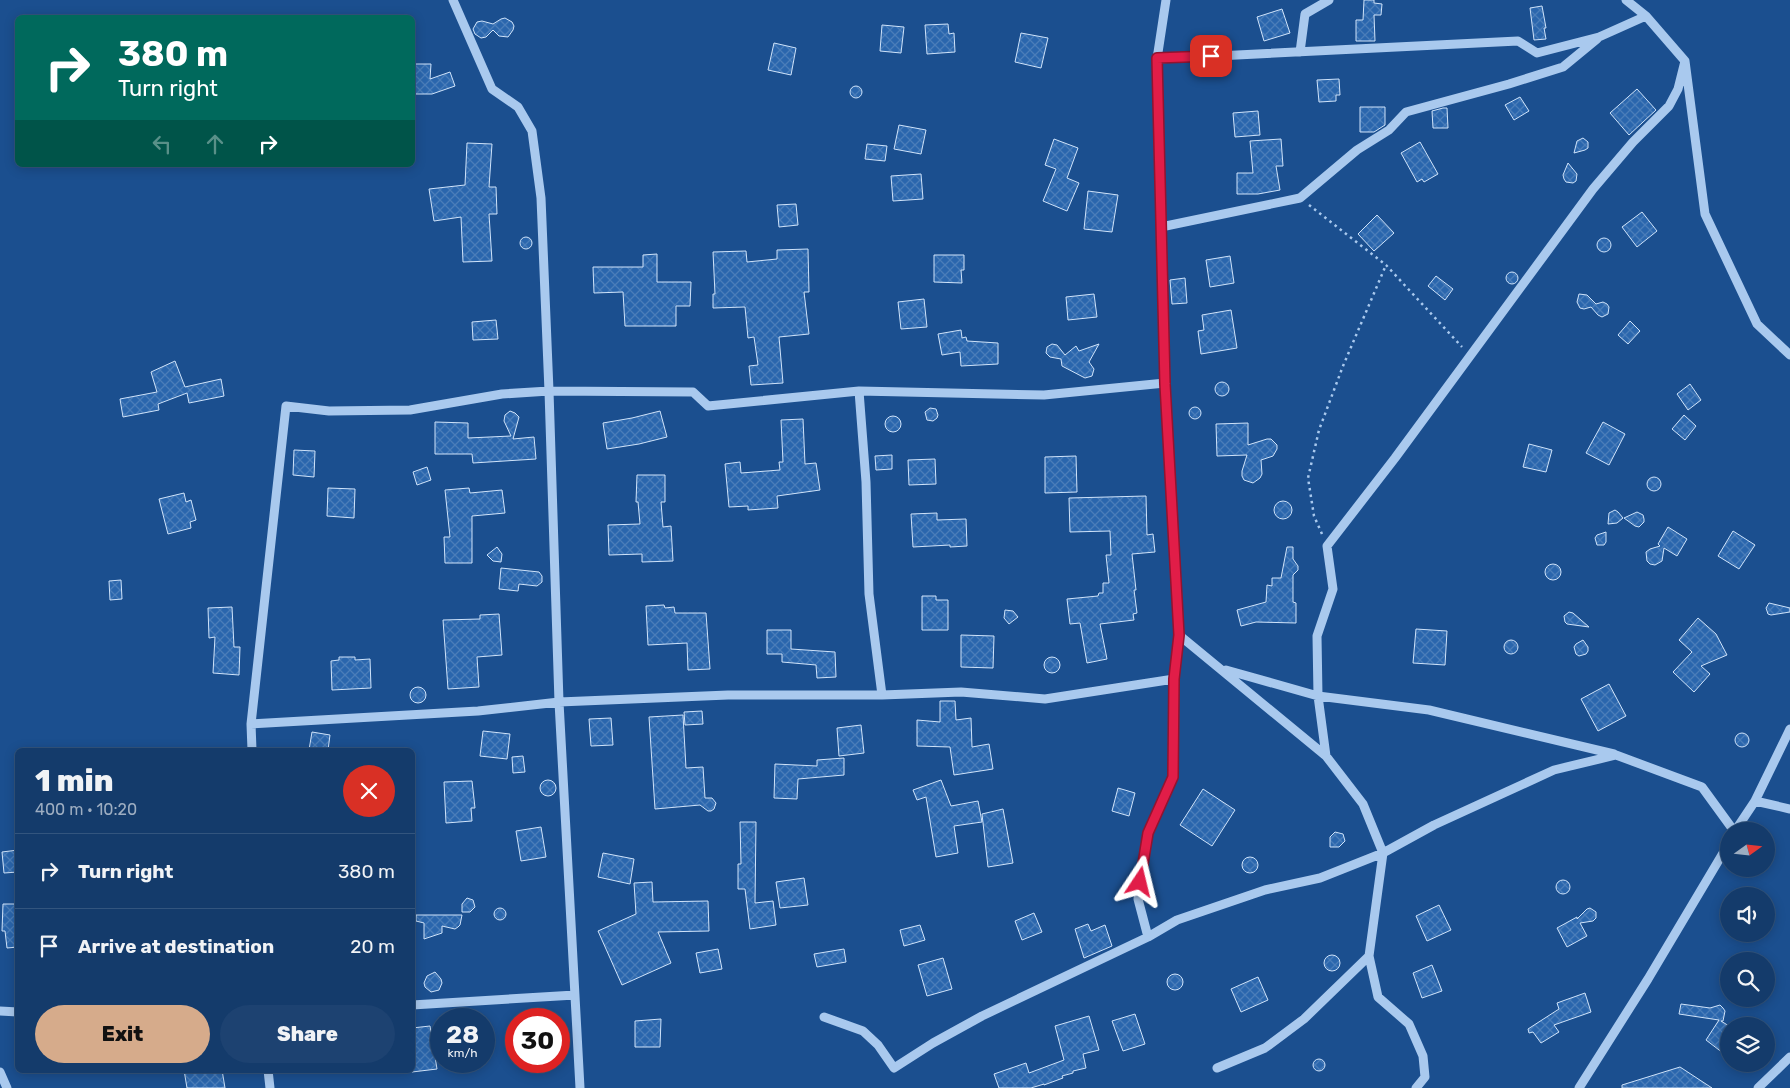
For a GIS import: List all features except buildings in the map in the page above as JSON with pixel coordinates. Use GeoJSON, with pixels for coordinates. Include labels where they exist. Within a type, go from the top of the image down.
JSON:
{"type":"FeatureCollection","features":[{"type":"Feature","properties":{"kind":"street"},"geometry":{"type":"LineString","coordinates":[[453,0],[492,89],[518,107],[532,131],[541,198],[559,702],[580,1088]]}},
{"type":"Feature","properties":{"kind":"street"},"geometry":{"type":"LineString","coordinates":[[1148,937],[1138,899],[1148,833],[1173,777],[1174,679],[1179,635],[1165,384],[1157,58],[1166,0]]}},
{"type":"Feature","properties":{"kind":"street"},"geometry":{"type":"LineString","coordinates":[[1300,52],[1305,14],[1329,0]]}},
{"type":"Feature","properties":{"kind":"street"},"geometry":{"type":"LineString","coordinates":[[1626,0],[1646,16],[1685,61],[1705,214],[1756,324],[1790,355]]}},
{"type":"Feature","properties":{"kind":"street"},"geometry":{"type":"LineString","coordinates":[[1157,58],[1518,41],[1537,53],[1599,37],[1646,16]]}},
{"type":"Feature","properties":{"kind":"street"},"geometry":{"type":"LineString","coordinates":[[1161,227],[1300,198],[1357,150],[1389,130],[1406,112],[1563,67],[1599,37]]}},
{"type":"Feature","properties":{"kind":"street"},"geometry":{"type":"LineString","coordinates":[[1326,756],[1318,696],[1317,636],[1333,589],[1327,546],[1395,458],[1594,189],[1633,142],[1669,106],[1678,89],[1685,61]]}},
{"type":"Feature","properties":{"kind":"street"},"geometry":{"type":"LineString","coordinates":[[252,748],[250,724],[286,406],[330,411],[410,410],[502,394],[549,391],[693,392],[708,406],[859,391],[1044,395],[1165,384]]}},
{"type":"Feature","properties":{"kind":"street"},"geometry":{"type":"LineString","coordinates":[[859,391],[866,482],[869,594],[882,695]]}},
{"type":"Feature","properties":{"kind":"street"},"geometry":{"type":"LineString","coordinates":[[1179,635],[1326,756],[1363,804],[1383,853],[1368,956],[1378,997],[1409,1024],[1424,1056],[1425,1077],[1416,1088]]}},
{"type":"Feature","properties":{"kind":"street"},"geometry":{"type":"LineString","coordinates":[[1221,669],[1318,696],[1429,710],[1616,755],[1702,787],[1728,822]]}},
{"type":"Feature","properties":{"kind":"street"},"geometry":{"type":"LineString","coordinates":[[250,724],[478,711],[559,702],[728,695],[882,695],[961,692],[1045,699],[1174,679]]}},
{"type":"Feature","properties":{"kind":"street"},"geometry":{"type":"LineString","coordinates":[[1741,822],[1754,801],[1790,729]]}},
{"type":"Feature","properties":{"kind":"street"},"geometry":{"type":"LineString","coordinates":[[824,1016],[863,1032],[878,1045],[894,1068],[982,1016],[1148,937],[1177,920],[1265,890],[1320,878],[1383,853],[1434,826],[1554,770],[1616,755]]}},
{"type":"Feature","properties":{"kind":"street"},"geometry":{"type":"LineString","coordinates":[[1754,801],[1790,810]]}},
{"type":"Feature","properties":{"kind":"street"},"geometry":{"type":"LineString","coordinates":[[1578,1088],[1648,979],[1720,858]]}},
{"type":"Feature","properties":{"kind":"street"},"geometry":{"type":"LineString","coordinates":[[1217,1068],[1265,1048],[1304,1019],[1368,956]]}},
{"type":"Feature","properties":{"kind":"street"},"geometry":{"type":"LineString","coordinates":[[415,1005],[575,995]]}},
{"type":"Feature","properties":{"kind":"street"},"geometry":{"type":"LineString","coordinates":[[0,1011],[15,1012]]}},
{"type":"Feature","properties":{"kind":"street"},"geometry":{"type":"LineString","coordinates":[[1758,1088],[1790,1057]]}},
{"type":"Feature","properties":{"kind":"street"},"geometry":{"type":"LineString","coordinates":[[0,1072],[7,1088]]}},
{"type":"Feature","properties":{"kind":"street"},"geometry":{"type":"LineString","coordinates":[[268,1073],[270,1088]]}},
{"type":"Feature","properties":{"kind":"path"},"geometry":{"type":"LineString","coordinates":[[1300,198],[1386,265],[1470,355]]}},
{"type":"Feature","properties":{"kind":"path"},"geometry":{"type":"LineString","coordinates":[[1327,546],[1314,516],[1308,478],[1319,430],[1343,366],[1386,265]]}},
{"type":"Feature","properties":{"kind":"route"},"geometry":{"type":"LineString","coordinates":[[1140,882],[1148,833],[1173,777],[1174,679],[1179,635],[1165,384],[1157,58],[1211,56]]}}]}
